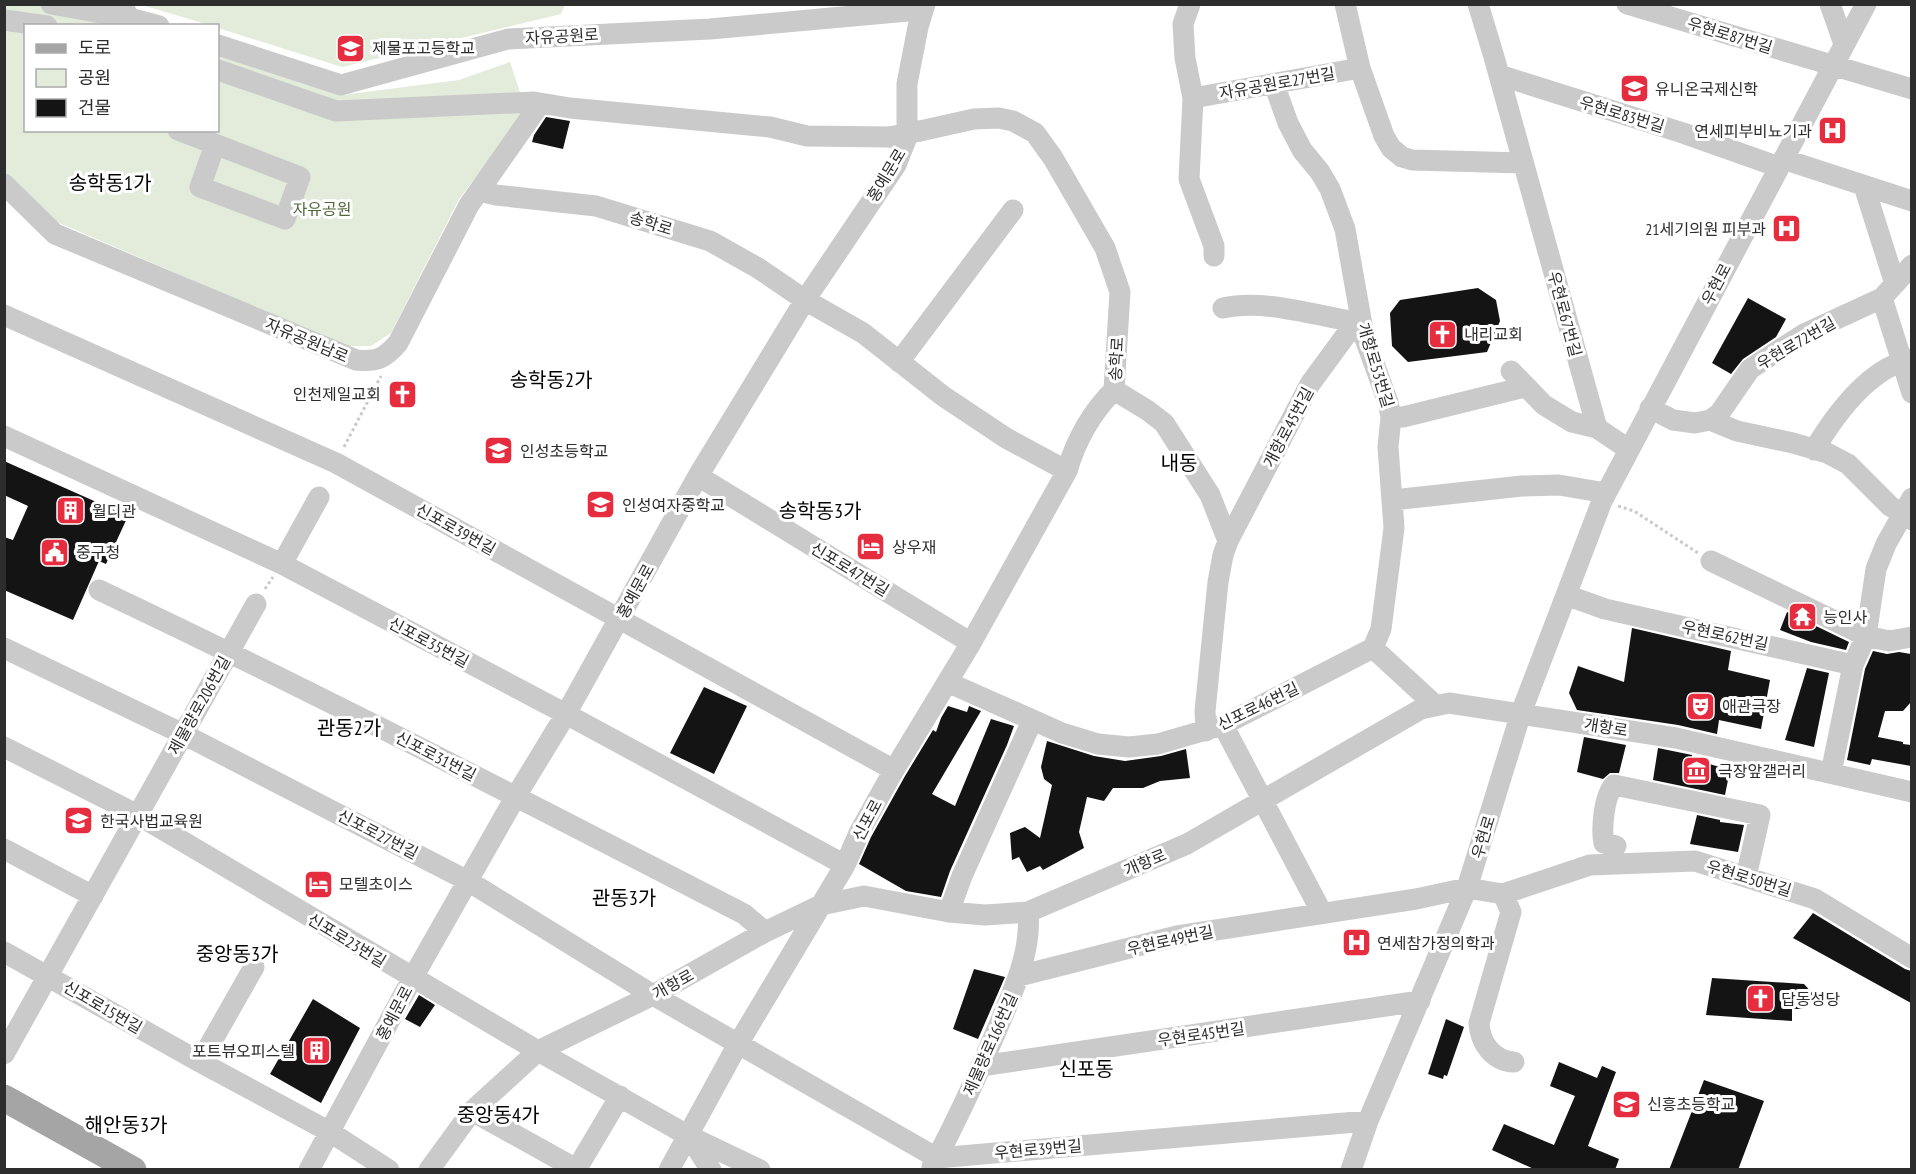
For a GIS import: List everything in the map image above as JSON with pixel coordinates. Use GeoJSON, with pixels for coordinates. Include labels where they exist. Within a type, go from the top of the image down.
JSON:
{"type":"FeatureCollection","features":[{"type":"Feature","properties":{"kind":"main road"},"geometry":{"type":"LineString","coordinates":[[4,1098],[133,1170]]}},
{"type":"Feature","properties":{"kind":"street"},"geometry":{"type":"LineString","coordinates":[[51,4],[126,16],[152,24]]}},
{"type":"Feature","properties":{"kind":"street","name":"자유공원로"},"geometry":{"type":"LineString","coordinates":[[219,45],[341,85],[508,39],[710,29],[908,11],[915,4]]}},
{"type":"Feature","properties":{"kind":"street","name":"홍예문로"},"geometry":{"type":"LineString","coordinates":[[309,1170],[412,979],[516,796],[566,714],[698,476],[805,300],[896,165],[908,137],[907,84],[918,27],[926,4]]}},
{"type":"Feature","properties":{"kind":"street"},"geometry":{"type":"LineString","coordinates":[[1190,4],[1183,24],[1185,58],[1193,98],[1189,180],[1214,246],[1214,256]]}},
{"type":"Feature","properties":{"kind":"street"},"geometry":{"type":"LineString","coordinates":[[1345,4],[1360,68],[1384,136],[1391,148],[1402,158],[1523,163]]}},
{"type":"Feature","properties":{"kind":"street","name":"우현로67번길"},"geometry":{"type":"LineString","coordinates":[[1478,4],[1597,428]]}},
{"type":"Feature","properties":{"kind":"street","name":"우현로87번길"},"geometry":{"type":"LineString","coordinates":[[1627,4],[1911,89]]}},
{"type":"Feature","properties":{"kind":"street"},"geometry":{"type":"LineString","coordinates":[[1830,4],[1844,44]]}},
{"type":"Feature","properties":{"kind":"street","name":"우현로"},"geometry":{"type":"LineString","coordinates":[[1351,1170],[1368,1121],[1467,888],[1521,713],[1604,497],[1866,4]]}},
{"type":"Feature","properties":{"kind":"street"},"geometry":{"type":"LineString","coordinates":[[4,20],[33,24]]}},
{"type":"Feature","properties":{"kind":"street","name":"자유공원로27번길"},"geometry":{"type":"LineString","coordinates":[[1193,98],[1360,68]]}},
{"type":"Feature","properties":{"kind":"street","name":"송학로"},"geometry":{"type":"LineString","coordinates":[[219,70],[336,111],[534,102],[770,127],[807,136],[889,137],[974,120],[999,118],[1013,121],[1035,133],[1041,141],[1105,248],[1120,292],[1114,390],[1095,409],[1072,451],[1066,471],[1006,438],[943,396],[863,333],[710,241],[596,206],[496,195],[479,191]]}},
{"type":"Feature","properties":{"kind":"street","name":"우현로83번길"},"geometry":{"type":"LineString","coordinates":[[1499,75],[1911,201]]}},
{"type":"Feature","properties":{"kind":"street","name":"개항로53번길"},"geometry":{"type":"LineString","coordinates":[[1274,84],[1288,123],[1302,150],[1330,189],[1345,229],[1364,336],[1388,402],[1391,417],[1388,447],[1394,528],[1381,629],[1373,648]]}},
{"type":"Feature","properties":{"kind":"street"},"geometry":{"type":"LineString","coordinates":[[388,354],[398,343],[469,205],[540,104]]}},
{"type":"Feature","properties":{"kind":"street"},"geometry":{"type":"LineString","coordinates":[[183,132],[300,177],[285,219],[200,187],[215,145]]}},
{"type":"Feature","properties":{"kind":"street","name":"자유공원남로"},"geometry":{"type":"LineString","coordinates":[[4,184],[55,234],[356,360],[373,362],[388,354]]}},
{"type":"Feature","properties":{"kind":"street"},"geometry":{"type":"LineString","coordinates":[[1864,186],[1906,360],[1911,393]]}},
{"type":"Feature","properties":{"kind":"street"},"geometry":{"type":"LineString","coordinates":[[899,362],[1013,210]]}},
{"type":"Feature","properties":{"kind":"street"},"geometry":{"type":"LineString","coordinates":[[1889,291],[1911,265]]}},
{"type":"Feature","properties":{"kind":"street","name":"우현로72번길"},"geometry":{"type":"LineString","coordinates":[[1710,420],[1719,414],[1750,369],[1804,334],[1889,291]]}},
{"type":"Feature","properties":{"kind":"street"},"geometry":{"type":"LineString","coordinates":[[1223,308],[1239,304],[1362,323]]}},
{"type":"Feature","properties":{"kind":"street","name":"신포로39번길"},"geometry":{"type":"LineString","coordinates":[[4,315],[336,463],[894,770]]}},
{"type":"Feature","properties":{"kind":"street","name":"개항로45번길"},"geometry":{"type":"LineString","coordinates":[[1262,800],[1205,711],[1222,555],[1310,384],[1346,335],[1362,323]]}},
{"type":"Feature","properties":{"kind":"street"},"geometry":{"type":"LineString","coordinates":[[1814,450],[1836,417],[1856,393],[1869,381],[1906,360]]}},
{"type":"Feature","properties":{"kind":"street"},"geometry":{"type":"LineString","coordinates":[[1511,371],[1544,405],[1572,422],[1597,428],[1628,449]]}},
{"type":"Feature","properties":{"kind":"street"},"geometry":{"type":"LineString","coordinates":[[1391,417],[1403,417],[1525,387]]}},
{"type":"Feature","properties":{"kind":"street"},"geometry":{"type":"LineString","coordinates":[[1114,390],[1164,423],[1210,495],[1228,541]]}},
{"type":"Feature","properties":{"kind":"street"},"geometry":{"type":"LineString","coordinates":[[1650,408],[1673,420],[1695,423],[1710,420],[1737,431],[1827,453],[1848,464],[1890,506],[1909,511],[1886,544],[1876,570],[1866,636],[1853,665],[1832,774]]}},
{"type":"Feature","properties":{"kind":"street","name":"신포로35번길"},"geometry":{"type":"LineString","coordinates":[[4,436],[282,564],[566,714],[844,865]]}},
{"type":"Feature","properties":{"kind":"street","name":"신포로"},"geometry":{"type":"LineString","coordinates":[[669,1170],[738,1044],[844,865],[894,770],[971,643],[1066,471]]}},
{"type":"Feature","properties":{"kind":"street","name":"신포로47번길"},"geometry":{"type":"LineString","coordinates":[[698,476],[971,643]]}},
{"type":"Feature","properties":{"kind":"street"},"geometry":{"type":"LineString","coordinates":[[1393,501],[1522,486],[1559,485],[1604,497]]}},
{"type":"Feature","properties":{"kind":"street"},"geometry":{"type":"LineString","coordinates":[[282,564],[319,497]]}},
{"type":"Feature","properties":{"kind":"street"},"geometry":{"type":"LineString","coordinates":[[1711,561],[1866,636],[1889,641],[1911,637]]}},
{"type":"Feature","properties":{"kind":"street","name":"신포로31번길"},"geometry":{"type":"LineString","coordinates":[[99,590],[229,651],[516,796],[744,914],[765,932]]}},
{"type":"Feature","properties":{"kind":"street","name":"우현로62번길"},"geometry":{"type":"LineString","coordinates":[[1566,595],[1605,609],[1853,665]]}},
{"type":"Feature","properties":{"kind":"street","name":"제물량로206번길"},"geometry":{"type":"LineString","coordinates":[[4,1054],[256,604]]}},
{"type":"Feature","properties":{"kind":"street","name":"신포로27번길"},"geometry":{"type":"LineString","coordinates":[[4,648],[183,734],[468,881],[653,995],[738,1044]]}},
{"type":"Feature","properties":{"kind":"street"},"geometry":{"type":"LineString","coordinates":[[1373,648],[1436,706]]}},
{"type":"Feature","properties":{"kind":"street","name":"신포로46번길"},"geometry":{"type":"LineString","coordinates":[[947,682],[1032,721],[1098,744],[1129,747],[1158,744],[1215,728],[1373,648]]}},
{"type":"Feature","properties":{"kind":"street","name":"개항로"},"geometry":{"type":"LineString","coordinates":[[429,1170],[472,1111],[538,1052],[653,995],[765,932],[821,905],[864,896],[948,912],[985,915],[1028,912],[1187,844],[1421,709],[1449,703],[1676,738],[1911,792]]}},
{"type":"Feature","properties":{"kind":"street"},"geometry":{"type":"LineString","coordinates":[[948,912],[1032,721]]}},
{"type":"Feature","properties":{"kind":"street","name":"신포로23번길"},"geometry":{"type":"LineString","coordinates":[[4,747],[138,815],[538,1052],[689,1136],[760,1170]]}},
{"type":"Feature","properties":{"kind":"street"},"geometry":{"type":"LineString","coordinates":[[1616,846],[1604,843],[1602,835],[1606,800],[1614,785],[1760,815],[1746,877]]}},
{"type":"Feature","properties":{"kind":"street"},"geometry":{"type":"LineString","coordinates":[[1262,800],[1322,913]]}},
{"type":"Feature","properties":{"kind":"street"},"geometry":{"type":"LineString","coordinates":[[4,849],[93,896]]}},
{"type":"Feature","properties":{"kind":"street","name":"우현로50번길"},"geometry":{"type":"LineString","coordinates":[[1503,894],[1590,865],[1695,861],[1815,899],[1911,958]]}},
{"type":"Feature","properties":{"kind":"street"},"geometry":{"type":"LineString","coordinates":[[1467,888],[1503,894],[1511,912],[1479,1023],[1480,1034],[1485,1045],[1496,1058],[1504,1062],[1514,1062]]}},
{"type":"Feature","properties":{"kind":"street","name":"우현로49번길"},"geometry":{"type":"LineString","coordinates":[[1019,976],[1178,936],[1416,899],[1467,888]]}},
{"type":"Feature","properties":{"kind":"street","name":"제물량로166번길"},"geometry":{"type":"LineString","coordinates":[[934,1164],[981,1066],[1019,976],[1030,927],[1028,912]]}},
{"type":"Feature","properties":{"kind":"street","name":"신포로15번길"},"geometry":{"type":"LineString","coordinates":[[4,952],[330,1132],[389,1170]]}},
{"type":"Feature","properties":{"kind":"street"},"geometry":{"type":"LineString","coordinates":[[200,1062],[254,967]]}},
{"type":"Feature","properties":{"kind":"street","name":"우현로45번길"},"geometry":{"type":"LineString","coordinates":[[981,1066],[1420,1001]]}},
{"type":"Feature","properties":{"kind":"street"},"geometry":{"type":"LineString","coordinates":[[738,1044],[934,1164]]}},
{"type":"Feature","properties":{"kind":"street"},"geometry":{"type":"LineString","coordinates":[[472,1111],[576,1169],[620,1096]]}},
{"type":"Feature","properties":{"kind":"street","name":"우현로39번길"},"geometry":{"type":"LineString","coordinates":[[934,1164],[1202,1134],[1368,1121]]}},
{"type":"Feature","properties":{"kind":"street"},"geometry":{"type":"LineString","coordinates":[[689,1136],[711,1170]]}},
{"type":"Feature","properties":{"kind":"path"},"geometry":{"type":"LineString","coordinates":[[336,463],[381,375],[388,354]]}},
{"type":"Feature","properties":{"kind":"path"},"geometry":{"type":"LineString","coordinates":[[1604,497],[1634,511],[1711,561]]}},
{"type":"Feature","properties":{"kind":"path"},"geometry":{"type":"LineString","coordinates":[[256,604],[282,564]]}},
{"type":"Feature","properties":{"kind":"green space","name":"자유공원"},"geometry":{"type":"Polygon","coordinates":[[[5,5],[107,5],[129,24],[24,24],[24,132],[219,132],[219,55],[342,95],[459,80],[510,62],[526,111],[459,199],[391,333],[371,346],[346,346],[57,222],[5,175],[5,5]]]}},
{"type":"Feature","properties":{"kind":"green space","name":"제물포고등학교"},"geometry":{"type":"Polygon","coordinates":[[[142,5],[565,5],[561,14],[342,67],[219,28],[219,24],[206,24],[142,5]]]}},
{"type":"Feature","properties":{"kind":"building"},"geometry":{"type":"Polygon","coordinates":[[[546,117],[570,121],[563,149],[532,142],[546,117]]]}},
{"type":"Feature","properties":{"kind":"building","name":"내리교회"},"geometry":{"type":"Polygon","coordinates":[[[1478,288],[1496,300],[1500,321],[1487,352],[1408,362],[1392,346],[1390,313],[1400,300],[1478,288]]]}},
{"type":"Feature","properties":{"kind":"building"},"geometry":{"type":"Polygon","coordinates":[[[1748,298],[1786,319],[1776,337],[1743,359],[1731,374],[1712,363],[1748,298]]]}},
{"type":"Feature","properties":{"kind":"building"},"geometry":{"type":"Polygon","coordinates":[[[4,461],[128,516],[106,564],[99,561],[73,620],[4,590],[4,537],[13,540],[28,506],[4,495],[4,461]]]}},
{"type":"Feature","properties":{"kind":"building"},"geometry":{"type":"Polygon","coordinates":[[[1787,612],[1849,642],[1846,650],[1811,642],[1780,630],[1787,612]]]}},
{"type":"Feature","properties":{"kind":"building"},"geometry":{"type":"Polygon","coordinates":[[[1632,628],[1731,651],[1728,670],[1770,680],[1761,729],[1719,720],[1717,734],[1678,725],[1577,710],[1569,693],[1578,666],[1624,682],[1632,628]]]}},
{"type":"Feature","properties":{"kind":"building"},"geometry":{"type":"Polygon","coordinates":[[[1873,651],[1887,654],[1899,652],[1911,654],[1911,702],[1903,711],[1885,711],[1878,737],[1911,745],[1911,766],[1872,759],[1870,765],[1847,760],[1865,669],[1873,651]]]}},
{"type":"Feature","properties":{"kind":"building"},"geometry":{"type":"Polygon","coordinates":[[[1807,668],[1829,673],[1814,747],[1785,740],[1807,668]]]}},
{"type":"Feature","properties":{"kind":"building"},"geometry":{"type":"Polygon","coordinates":[[[704,687],[747,706],[714,774],[670,753],[704,687]]]}},
{"type":"Feature","properties":{"kind":"building"},"geometry":{"type":"Polygon","coordinates":[[[948,706],[967,712],[969,706],[981,711],[932,794],[955,806],[991,719],[1014,726],[950,871],[941,897],[906,891],[859,864],[871,837],[905,776],[933,730],[936,732],[948,706]]]}},
{"type":"Feature","properties":{"kind":"building"},"geometry":{"type":"Polygon","coordinates":[[[1584,737],[1626,745],[1619,773],[1610,773],[1603,779],[1577,772],[1584,737]]]}},
{"type":"Feature","properties":{"kind":"building"},"geometry":{"type":"Polygon","coordinates":[[[1047,741],[1094,756],[1125,761],[1161,756],[1186,749],[1190,778],[1160,781],[1143,788],[1113,788],[1104,801],[1087,797],[1079,832],[1084,848],[1043,870],[1040,866],[1027,872],[1019,857],[1012,860],[1010,833],[1025,827],[1040,838],[1052,785],[1044,779],[1041,767],[1047,741]]]}},
{"type":"Feature","properties":{"kind":"building"},"geometry":{"type":"Polygon","coordinates":[[[1658,748],[1692,755],[1692,757],[1707,760],[1706,763],[1730,770],[1725,795],[1653,780],[1658,748]]]}},
{"type":"Feature","properties":{"kind":"building"},"geometry":{"type":"Polygon","coordinates":[[[1697,815],[1720,820],[1720,822],[1744,825],[1738,852],[1690,844],[1697,815]]]}},
{"type":"Feature","properties":{"kind":"building"},"geometry":{"type":"Polygon","coordinates":[[[1813,913],[1911,971],[1911,1003],[1793,938],[1813,913]]]}},
{"type":"Feature","properties":{"kind":"building"},"geometry":{"type":"Polygon","coordinates":[[[974,969],[1005,977],[978,1039],[953,1029],[974,969]]]}},
{"type":"Feature","properties":{"kind":"building","name":"답동성당"},"geometry":{"type":"Polygon","coordinates":[[[1712,978],[1804,984],[1813,994],[1811,1005],[1803,1009],[1792,1009],[1792,1021],[1706,1015],[1712,978]]]}},
{"type":"Feature","properties":{"kind":"building"},"geometry":{"type":"Polygon","coordinates":[[[419,995],[435,1005],[420,1027],[405,1019],[419,995]]]}},
{"type":"Feature","properties":{"kind":"building","name":"포트뷰오피스텔"},"geometry":{"type":"Polygon","coordinates":[[[313,999],[360,1028],[321,1103],[270,1074],[313,999]]]}},
{"type":"Feature","properties":{"kind":"building"},"geometry":{"type":"Polygon","coordinates":[[[1446,1019],[1464,1027],[1447,1076],[1444,1075],[1443,1079],[1428,1074],[1446,1019]]]}},
{"type":"Feature","properties":{"kind":"building"},"geometry":{"type":"Polygon","coordinates":[[[1559,1062],[1597,1078],[1602,1066],[1616,1072],[1588,1146],[1619,1159],[1615,1170],[1536,1170],[1492,1150],[1504,1124],[1554,1145],[1575,1096],[1550,1086],[1559,1062]]]}},
{"type":"Feature","properties":{"kind":"building"},"geometry":{"type":"Polygon","coordinates":[[[1704,1080],[1764,1101],[1738,1170],[1669,1170],[1704,1080]]]}},
{"type":"Feature","properties":{"kind":"place","name":"제물포고등학교"},"geometry":{"type":"Point","coordinates":[351,48]}},
{"type":"Feature","properties":{"kind":"place","name":"유니온국제신학"},"geometry":{"type":"Point","coordinates":[1634,89]}},
{"type":"Feature","properties":{"kind":"place","name":"연세피부비뇨기과"},"geometry":{"type":"Point","coordinates":[1833,131]}},
{"type":"Feature","properties":{"kind":"place","name":"21세기의원 피부과"},"geometry":{"type":"Point","coordinates":[1787,229]}},
{"type":"Feature","properties":{"kind":"place","name":"내리교회"},"geometry":{"type":"Point","coordinates":[1443,334]}},
{"type":"Feature","properties":{"kind":"place","name":"인천제일교회"},"geometry":{"type":"Point","coordinates":[402,394]}},
{"type":"Feature","properties":{"kind":"place","name":"인성초등학교"},"geometry":{"type":"Point","coordinates":[499,451]}},
{"type":"Feature","properties":{"kind":"place","name":"인성여자중학교"},"geometry":{"type":"Point","coordinates":[601,505]}},
{"type":"Feature","properties":{"kind":"place","name":"월디관"},"geometry":{"type":"Point","coordinates":[71,511]}},
{"type":"Feature","properties":{"kind":"place","name":"상우재"},"geometry":{"type":"Point","coordinates":[871,547]}},
{"type":"Feature","properties":{"kind":"place","name":"중구청"},"geometry":{"type":"Point","coordinates":[55,552]}},
{"type":"Feature","properties":{"kind":"place","name":"능인사"},"geometry":{"type":"Point","coordinates":[1802,617]}},
{"type":"Feature","properties":{"kind":"place","name":"애관극장"},"geometry":{"type":"Point","coordinates":[1701,706]}},
{"type":"Feature","properties":{"kind":"place","name":"극장앞갤러리"},"geometry":{"type":"Point","coordinates":[1697,771]}},
{"type":"Feature","properties":{"kind":"place","name":"한국사법교육원"},"geometry":{"type":"Point","coordinates":[79,821]}},
{"type":"Feature","properties":{"kind":"place","name":"모텔초이스"},"geometry":{"type":"Point","coordinates":[318,884]}},
{"type":"Feature","properties":{"kind":"place","name":"연세참가정의학과"},"geometry":{"type":"Point","coordinates":[1356,943]}},
{"type":"Feature","properties":{"kind":"place","name":"답동성당"},"geometry":{"type":"Point","coordinates":[1760,999]}},
{"type":"Feature","properties":{"kind":"place","name":"포트뷰오피스텔"},"geometry":{"type":"Point","coordinates":[316,1051]}},
{"type":"Feature","properties":{"kind":"place","name":"신흥초등학교"},"geometry":{"type":"Point","coordinates":[1626,1104]}},
{"type":"Feature","properties":{"kind":"district","name":"송학동1가"},"geometry":{"type":"Point","coordinates":[110,183]}},
{"type":"Feature","properties":{"kind":"district","name":"송학동2가"},"geometry":{"type":"Point","coordinates":[551,380]}},
{"type":"Feature","properties":{"kind":"district","name":"내동"},"geometry":{"type":"Point","coordinates":[1179,463]}},
{"type":"Feature","properties":{"kind":"district","name":"송학동3가"},"geometry":{"type":"Point","coordinates":[820,511]}},
{"type":"Feature","properties":{"kind":"district","name":"관동2가"},"geometry":{"type":"Point","coordinates":[349,728]}},
{"type":"Feature","properties":{"kind":"district","name":"관동3가"},"geometry":{"type":"Point","coordinates":[624,898]}},
{"type":"Feature","properties":{"kind":"district","name":"중앙동3가"},"geometry":{"type":"Point","coordinates":[237,954]}},
{"type":"Feature","properties":{"kind":"district","name":"신포동"},"geometry":{"type":"Point","coordinates":[1086,1069]}},
{"type":"Feature","properties":{"kind":"district","name":"중앙동4가"},"geometry":{"type":"Point","coordinates":[498,1115]}},
{"type":"Feature","properties":{"kind":"district","name":"해안동3가"},"geometry":{"type":"Point","coordinates":[126,1125]}}]}
